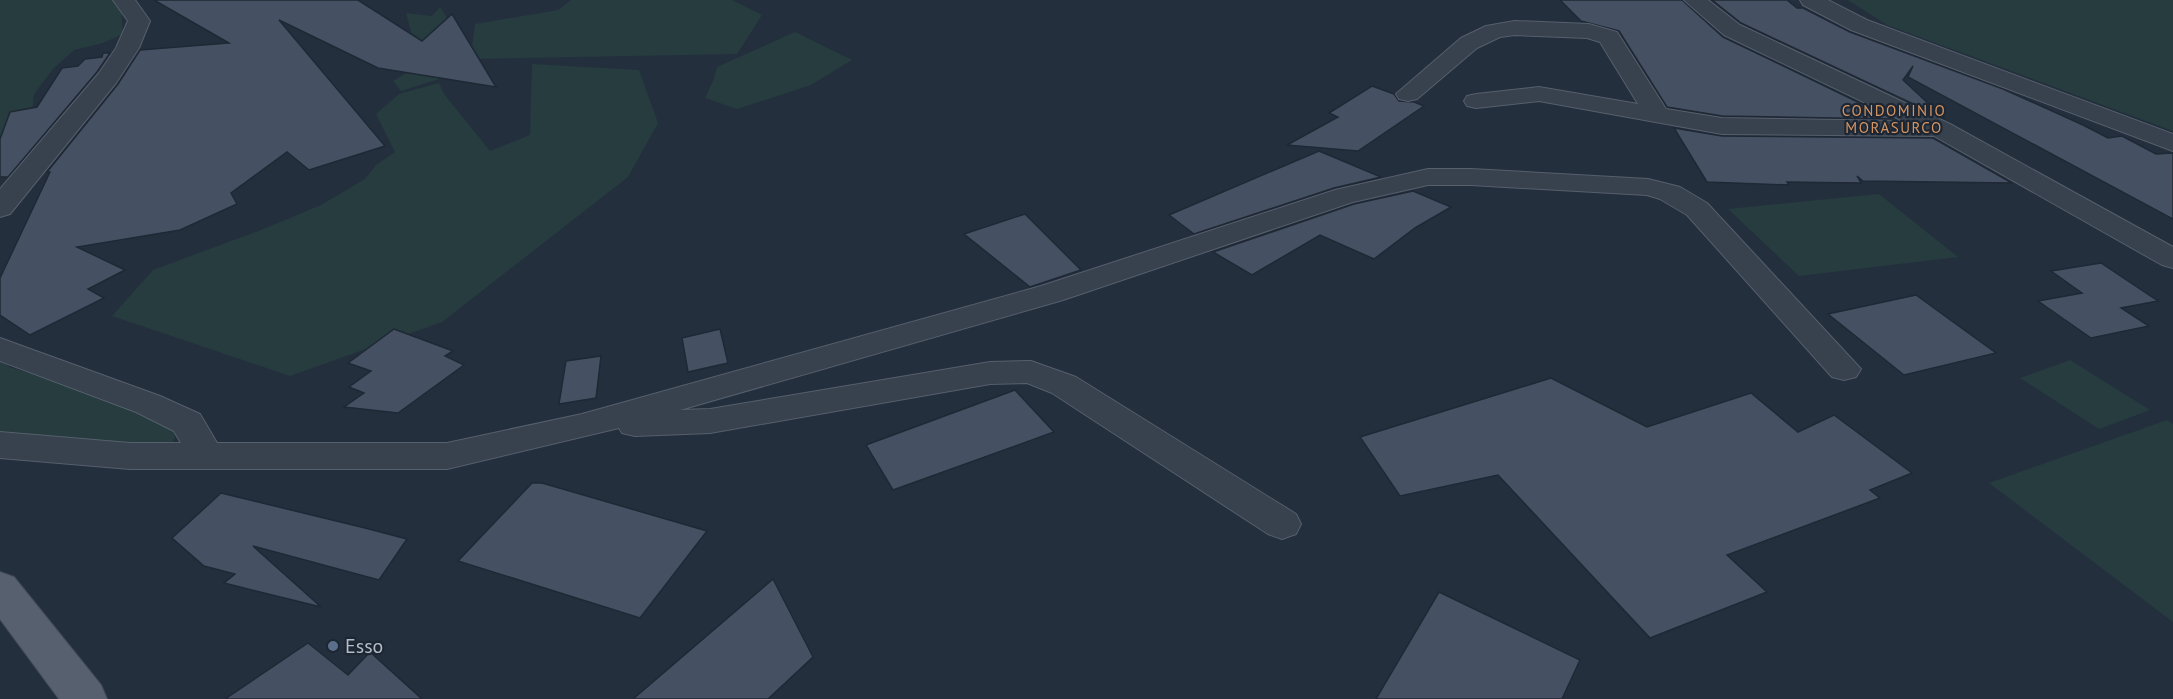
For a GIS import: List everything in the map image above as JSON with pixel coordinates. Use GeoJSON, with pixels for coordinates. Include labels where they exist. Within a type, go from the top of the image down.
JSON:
{"type":"FeatureCollection","features":[{"type":"Feature","properties":{"kind":"main road"},"geometry":{"type":"LineString","coordinates":[[0,588],[85,699]]}},
{"type":"Feature","properties":{"kind":"street"},"geometry":{"type":"LineString","coordinates":[[0,208],[118,62],[137,30],[139,21],[124,0]]}},
{"type":"Feature","properties":{"kind":"street"},"geometry":{"type":"LineString","coordinates":[[1695,0],[1732,30],[1941,129],[2173,259]]}},
{"type":"Feature","properties":{"kind":"street"},"geometry":{"type":"LineString","coordinates":[[1811,0],[1859,25],[2173,143]]}},
{"type":"Feature","properties":{"kind":"street"},"geometry":{"type":"LineString","coordinates":[[1408,94],[1469,43],[1494,31],[1515,27],[1589,31],[1609,37],[1658,116]]}},
{"type":"Feature","properties":{"kind":"street"},"geometry":{"type":"LineString","coordinates":[[1476,101],[1539,94],[1722,126],[1941,129]]}},
{"type":"Feature","properties":{"kind":"street"},"geometry":{"type":"LineString","coordinates":[[0,445],[130,456],[447,456],[582,426],[1052,293],[1345,196],[1428,177],[1471,177],[1648,188],[1670,193],[1697,209],[1844,369]]}},
{"type":"Feature","properties":{"kind":"street"},"geometry":{"type":"LineString","coordinates":[[0,349],[148,404],[187,423],[206,456]]}},
{"type":"Feature","properties":{"kind":"street"},"geometry":{"type":"LineString","coordinates":[[582,426],[710,421],[990,373],[1031,372],[1064,385],[1282,524]]}},
{"type":"Feature","properties":{"kind":"green space"},"geometry":{"type":"Polygon","coordinates":[[[0,0],[112,0],[121,9],[123,34],[103,43],[74,50],[53,69],[34,94],[30,130],[0,172],[0,0]]]}},
{"type":"Feature","properties":{"kind":"green space"},"geometry":{"type":"Polygon","coordinates":[[[571,0],[732,0],[762,15],[737,54],[473,59],[478,67],[401,91],[393,81],[420,65],[406,13],[432,16],[440,7],[471,55],[475,24],[558,10],[571,0]]]}},
{"type":"Feature","properties":{"kind":"green space"},"geometry":{"type":"Polygon","coordinates":[[[1848,0],[2173,0],[2173,131],[1887,25],[1848,0]]]}},
{"type":"Feature","properties":{"kind":"green space"},"geometry":{"type":"Polygon","coordinates":[[[795,32],[852,60],[811,85],[737,109],[705,98],[717,67],[795,32]]]}},
{"type":"Feature","properties":{"kind":"green space"},"geometry":{"type":"Polygon","coordinates":[[[532,64],[639,70],[658,123],[628,177],[442,322],[290,376],[112,316],[153,270],[321,205],[365,179],[376,165],[395,152],[376,114],[399,94],[439,83],[444,94],[490,151],[530,135],[532,64]]]}},
{"type":"Feature","properties":{"kind":"green space"},"geometry":{"type":"Polygon","coordinates":[[[1879,194],[1958,257],[1799,276],[1728,209],[1879,194]]]}},
{"type":"Feature","properties":{"kind":"green space"},"geometry":{"type":"Polygon","coordinates":[[[0,360],[9,367],[102,395],[171,426],[177,432],[173,441],[163,448],[0,436],[0,360]]]}},
{"type":"Feature","properties":{"kind":"green space"},"geometry":{"type":"Polygon","coordinates":[[[2070,360],[2150,410],[2099,429],[2020,378],[2070,360]]]}},
{"type":"Feature","properties":{"kind":"green space"},"geometry":{"type":"Polygon","coordinates":[[[2167,420],[2173,424],[2173,622],[1989,483],[2167,420]]]}},
{"type":"Feature","properties":{"kind":"building"},"geometry":{"type":"Polygon","coordinates":[[[154,0],[358,0],[422,41],[452,14],[496,87],[378,68],[279,20],[385,146],[309,170],[287,152],[231,193],[237,204],[180,230],[77,247],[125,270],[88,289],[104,298],[30,335],[0,315],[0,278],[50,172],[47,172],[118,84],[140,50],[229,43],[154,0]]]}},
{"type":"Feature","properties":{"kind":"building"},"geometry":{"type":"Polygon","coordinates":[[[1560,0],[1682,0],[1723,37],[1893,119],[1722,116],[1667,107],[1619,31],[1581,21],[1560,0]]]}},
{"type":"Feature","properties":{"kind":"building"},"geometry":{"type":"Polygon","coordinates":[[[1712,0],[1787,0],[1797,8],[1803,8],[1850,32],[2003,89],[2108,138],[2122,136],[2156,154],[2173,153],[2173,219],[1908,77],[1913,66],[1903,80],[1945,119],[1741,23],[1712,0]]]}},
{"type":"Feature","properties":{"kind":"building"},"geometry":{"type":"Polygon","coordinates":[[[103,53],[110,53],[97,72],[8,177],[0,177],[0,139],[10,112],[37,107],[62,68],[78,66],[85,59],[102,57],[103,53]]]}},
{"type":"Feature","properties":{"kind":"building"},"geometry":{"type":"Polygon","coordinates":[[[1372,86],[1394,94],[1399,101],[1414,102],[1424,106],[1358,151],[1287,145],[1338,117],[1329,113],[1372,86]]]}},
{"type":"Feature","properties":{"kind":"building"},"geometry":{"type":"Polygon","coordinates":[[[1674,128],[1722,136],[1933,138],[2012,183],[1863,181],[1857,176],[1861,183],[1787,182],[1789,185],[1707,182],[1674,128]]]}},
{"type":"Feature","properties":{"kind":"building"},"geometry":{"type":"Polygon","coordinates":[[[1319,151],[1381,177],[1334,188],[1194,234],[1169,215],[1319,151]]]}},
{"type":"Feature","properties":{"kind":"building"},"geometry":{"type":"Polygon","coordinates":[[[1413,191],[1451,207],[1415,228],[1374,259],[1320,235],[1252,275],[1213,252],[1354,204],[1413,191]]]}},
{"type":"Feature","properties":{"kind":"building"},"geometry":{"type":"Polygon","coordinates":[[[1025,214],[1081,270],[1030,287],[964,234],[1025,214]]]}},
{"type":"Feature","properties":{"kind":"building"},"geometry":{"type":"Polygon","coordinates":[[[2101,263],[2158,301],[2121,308],[2149,326],[2091,338],[2038,301],[2082,293],[2051,271],[2101,263]]]}},
{"type":"Feature","properties":{"kind":"building"},"geometry":{"type":"Polygon","coordinates":[[[1916,295],[1996,353],[1904,375],[1828,314],[1916,295]]]}},
{"type":"Feature","properties":{"kind":"building"},"geometry":{"type":"Polygon","coordinates":[[[394,329],[453,351],[445,356],[464,365],[398,413],[344,407],[364,393],[349,387],[371,371],[348,363],[394,329]]]}},
{"type":"Feature","properties":{"kind":"building"},"geometry":{"type":"Polygon","coordinates":[[[720,329],[728,363],[688,372],[682,338],[720,329]]]}},
{"type":"Feature","properties":{"kind":"building"},"geometry":{"type":"Polygon","coordinates":[[[601,356],[596,398],[559,404],[566,361],[601,356]]]}},
{"type":"Feature","properties":{"kind":"building"},"geometry":{"type":"Polygon","coordinates":[[[1551,378],[1647,427],[1751,393],[1798,432],[1834,415],[1912,473],[1870,490],[1880,498],[1727,555],[1767,592],[1650,638],[1498,475],[1400,496],[1360,437],[1551,378]]]}},
{"type":"Feature","properties":{"kind":"building"},"geometry":{"type":"Polygon","coordinates":[[[1015,390],[1054,432],[893,490],[866,445],[1015,390]]]}},
{"type":"Feature","properties":{"kind":"building"},"geometry":{"type":"Polygon","coordinates":[[[532,483],[542,483],[707,531],[640,618],[458,561],[532,483]]]}},
{"type":"Feature","properties":{"kind":"building"},"geometry":{"type":"Polygon","coordinates":[[[221,493],[407,539],[379,580],[253,546],[321,607],[224,583],[235,574],[204,566],[172,538],[221,493]]]}},
{"type":"Feature","properties":{"kind":"building"},"geometry":{"type":"Polygon","coordinates":[[[773,579],[813,657],[768,699],[633,699],[773,579]]]}},
{"type":"Feature","properties":{"kind":"building"},"geometry":{"type":"Polygon","coordinates":[[[1439,592],[1580,660],[1562,699],[1376,699],[1439,592]]]}},
{"type":"Feature","properties":{"kind":"building","name":"Esso"},"geometry":{"type":"Polygon","coordinates":[[[308,643],[348,675],[370,652],[422,699],[225,699],[308,643]]]}},
{"type":"Feature","properties":{"kind":"place","name":"Esso"},"geometry":{"type":"Point","coordinates":[333,646]}},
{"type":"Feature","properties":{"kind":"district","name":"CONDOMINIO MORASURCO"},"geometry":{"type":"Point","coordinates":[1894,120]}}]}
